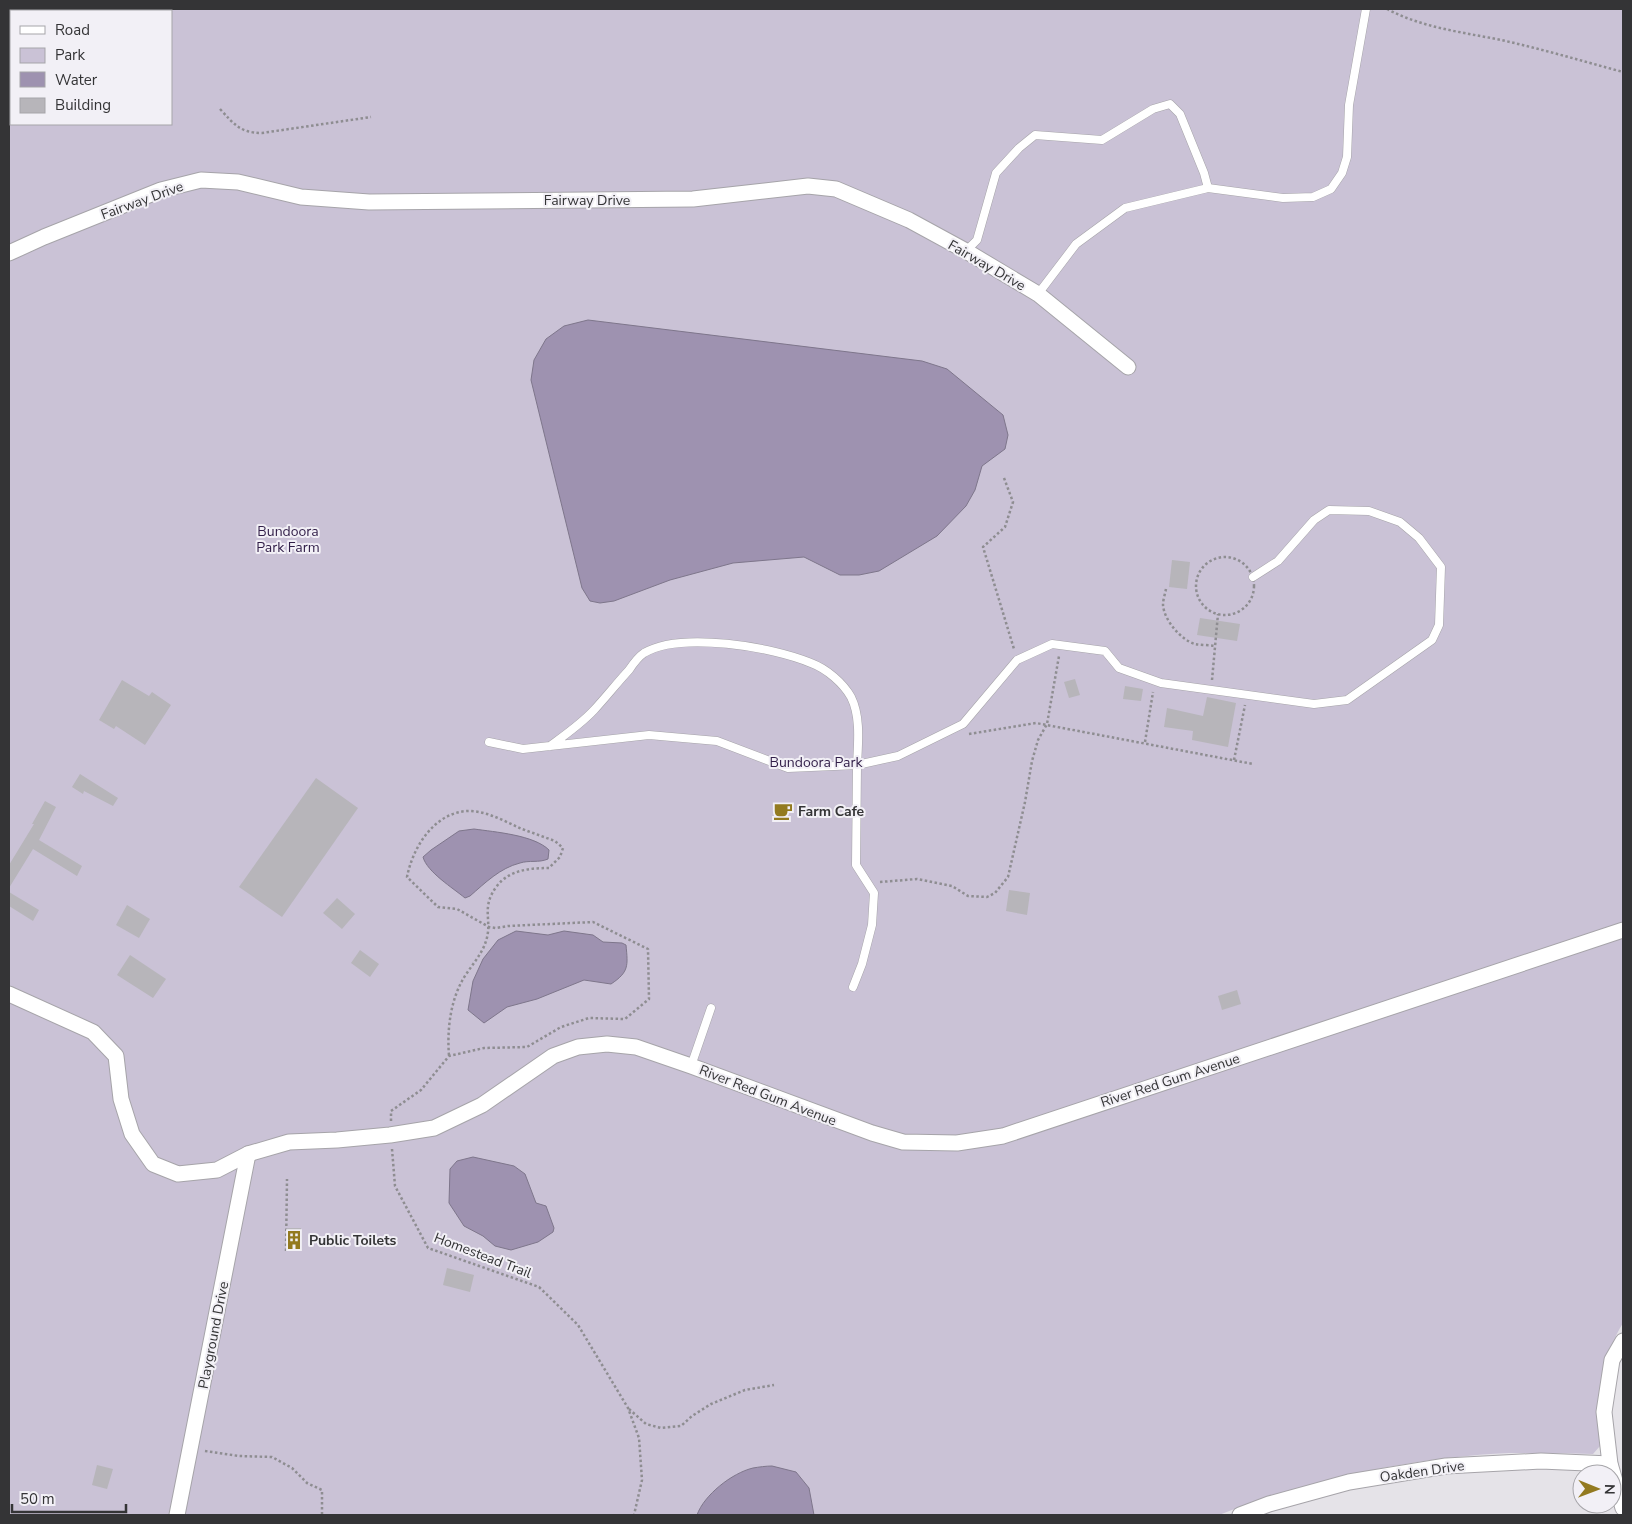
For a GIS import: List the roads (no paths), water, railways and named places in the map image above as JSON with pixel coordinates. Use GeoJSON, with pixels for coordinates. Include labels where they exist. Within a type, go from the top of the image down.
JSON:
{"type":"FeatureCollection","features":[{"type":"Feature","properties":{"kind":"street","name":"Fairway Drive"},"geometry":{"type":"LineString","coordinates":[[9,253],[161,190],[201,180],[238,182],[301,197],[369,202],[693,199],[808,186],[836,189],[909,220],[966,251],[1038,294],[1128,367]]}},
{"type":"Feature","properties":{"kind":"street","name":"River Red Gum Avenue"},"geometry":{"type":"LineString","coordinates":[[9,994],[93,1032],[116,1056],[120,1099],[132,1134],[153,1164],[178,1174],[217,1170],[248,1154],[289,1142],[390,1135],[434,1128],[482,1105],[553,1056],[578,1047],[607,1044],[636,1047],[872,1133],[903,1142],[957,1144],[1003,1136],[1623,930]]}},
{"type":"Feature","properties":{"kind":"street","name":"Playground Drive"},"geometry":{"type":"LineString","coordinates":[[177,1515],[248,1154]]}},
{"type":"Feature","properties":{"kind":"street"},"geometry":{"type":"LineString","coordinates":[[1610,1464],[1604,1412],[1612,1360],[1623,1341]]}},
{"type":"Feature","properties":{"kind":"street","name":"Oakden Drive"},"geometry":{"type":"LineString","coordinates":[[1240,1515],[1269,1504],[1349,1482],[1446,1466],[1541,1461],[1610,1464]]}},
{"type":"Feature","properties":{"kind":"lane"},"geometry":{"type":"LineString","coordinates":[[1038,294],[1076,244],[1125,208],[1208,188],[1283,198],[1313,197],[1331,189],[1342,172],[1347,157],[1349,105],[1366,9]]}},
{"type":"Feature","properties":{"kind":"lane"},"geometry":{"type":"LineString","coordinates":[[966,251],[977,240],[996,172],[1019,148],[1035,135],[1102,140],[1153,109],[1170,104],[1180,114],[1204,173],[1208,188]]}},
{"type":"Feature","properties":{"kind":"lane"},"geometry":{"type":"LineString","coordinates":[[489,742],[523,750],[649,735],[717,741],[788,768],[857,765],[898,756],[963,724],[1017,660],[1052,644],[1105,651],[1119,668],[1161,683],[1314,704],[1347,700],[1432,640],[1439,625],[1441,567],[1419,538],[1400,522],[1369,511],[1329,510],[1314,520],[1278,561],[1253,577]]}},
{"type":"Feature","properties":{"kind":"lane"},"geometry":{"type":"LineString","coordinates":[[550,746],[578,726],[642,654],[659,646],[704,642],[770,650],[812,663],[836,678],[850,696],[856,711],[858,743],[856,865],[874,893],[872,925],[854,986]]}},
{"type":"Feature","properties":{"kind":"lane"},"geometry":{"type":"LineString","coordinates":[[691,1066],[711,1008]]}},
{"type":"Feature","properties":{"kind":"water"},"geometry":{"type":"Polygon","coordinates":[[[588,320],[922,361],[947,369],[1003,415],[1008,435],[1005,449],[982,466],[975,490],[966,506],[937,536],[879,571],[859,575],[840,575],[804,557],[733,563],[670,580],[614,601],[600,603],[590,601],[582,588],[531,380],[534,360],[546,339],[564,326],[588,320]]]}},
{"type":"Feature","properties":{"kind":"water"},"geometry":{"type":"Polygon","coordinates":[[[474,829],[514,835],[534,841],[549,850],[548,859],[523,862],[506,868],[465,898],[435,874],[425,863],[423,857],[459,831],[474,829]]]}},
{"type":"Feature","properties":{"kind":"water"},"geometry":{"type":"Polygon","coordinates":[[[516,931],[548,935],[564,931],[593,935],[603,942],[622,943],[626,945],[626,968],[621,976],[611,984],[584,980],[537,999],[507,1007],[484,1023],[468,1010],[473,981],[483,959],[498,940],[516,931]]]}},
{"type":"Feature","properties":{"kind":"water"},"geometry":{"type":"Polygon","coordinates":[[[473,1157],[514,1166],[525,1174],[536,1203],[546,1206],[554,1228],[553,1232],[538,1242],[511,1250],[495,1246],[483,1236],[464,1226],[449,1203],[450,1169],[457,1161],[473,1157]]]}},
{"type":"Feature","properties":{"kind":"water"},"geometry":{"type":"Polygon","coordinates":[[[772,1466],[796,1472],[809,1488],[814,1515],[697,1515],[712,1493],[728,1480],[753,1468],[772,1466]]]}},
{"type":"Feature","properties":{"kind":"place","name":"Farm Cafe"},"geometry":{"type":"Point","coordinates":[783,811]}},
{"type":"Feature","properties":{"kind":"place","name":"Public Toilets"},"geometry":{"type":"Point","coordinates":[294,1240]}},
{"type":"Feature","properties":{"kind":"park label","name":"Bundoora Park Farm"},"geometry":{"type":"Point","coordinates":[288,540]}},
{"type":"Feature","properties":{"kind":"park label","name":"Bundoora Park"},"geometry":{"type":"Point","coordinates":[816,762]}}]}
